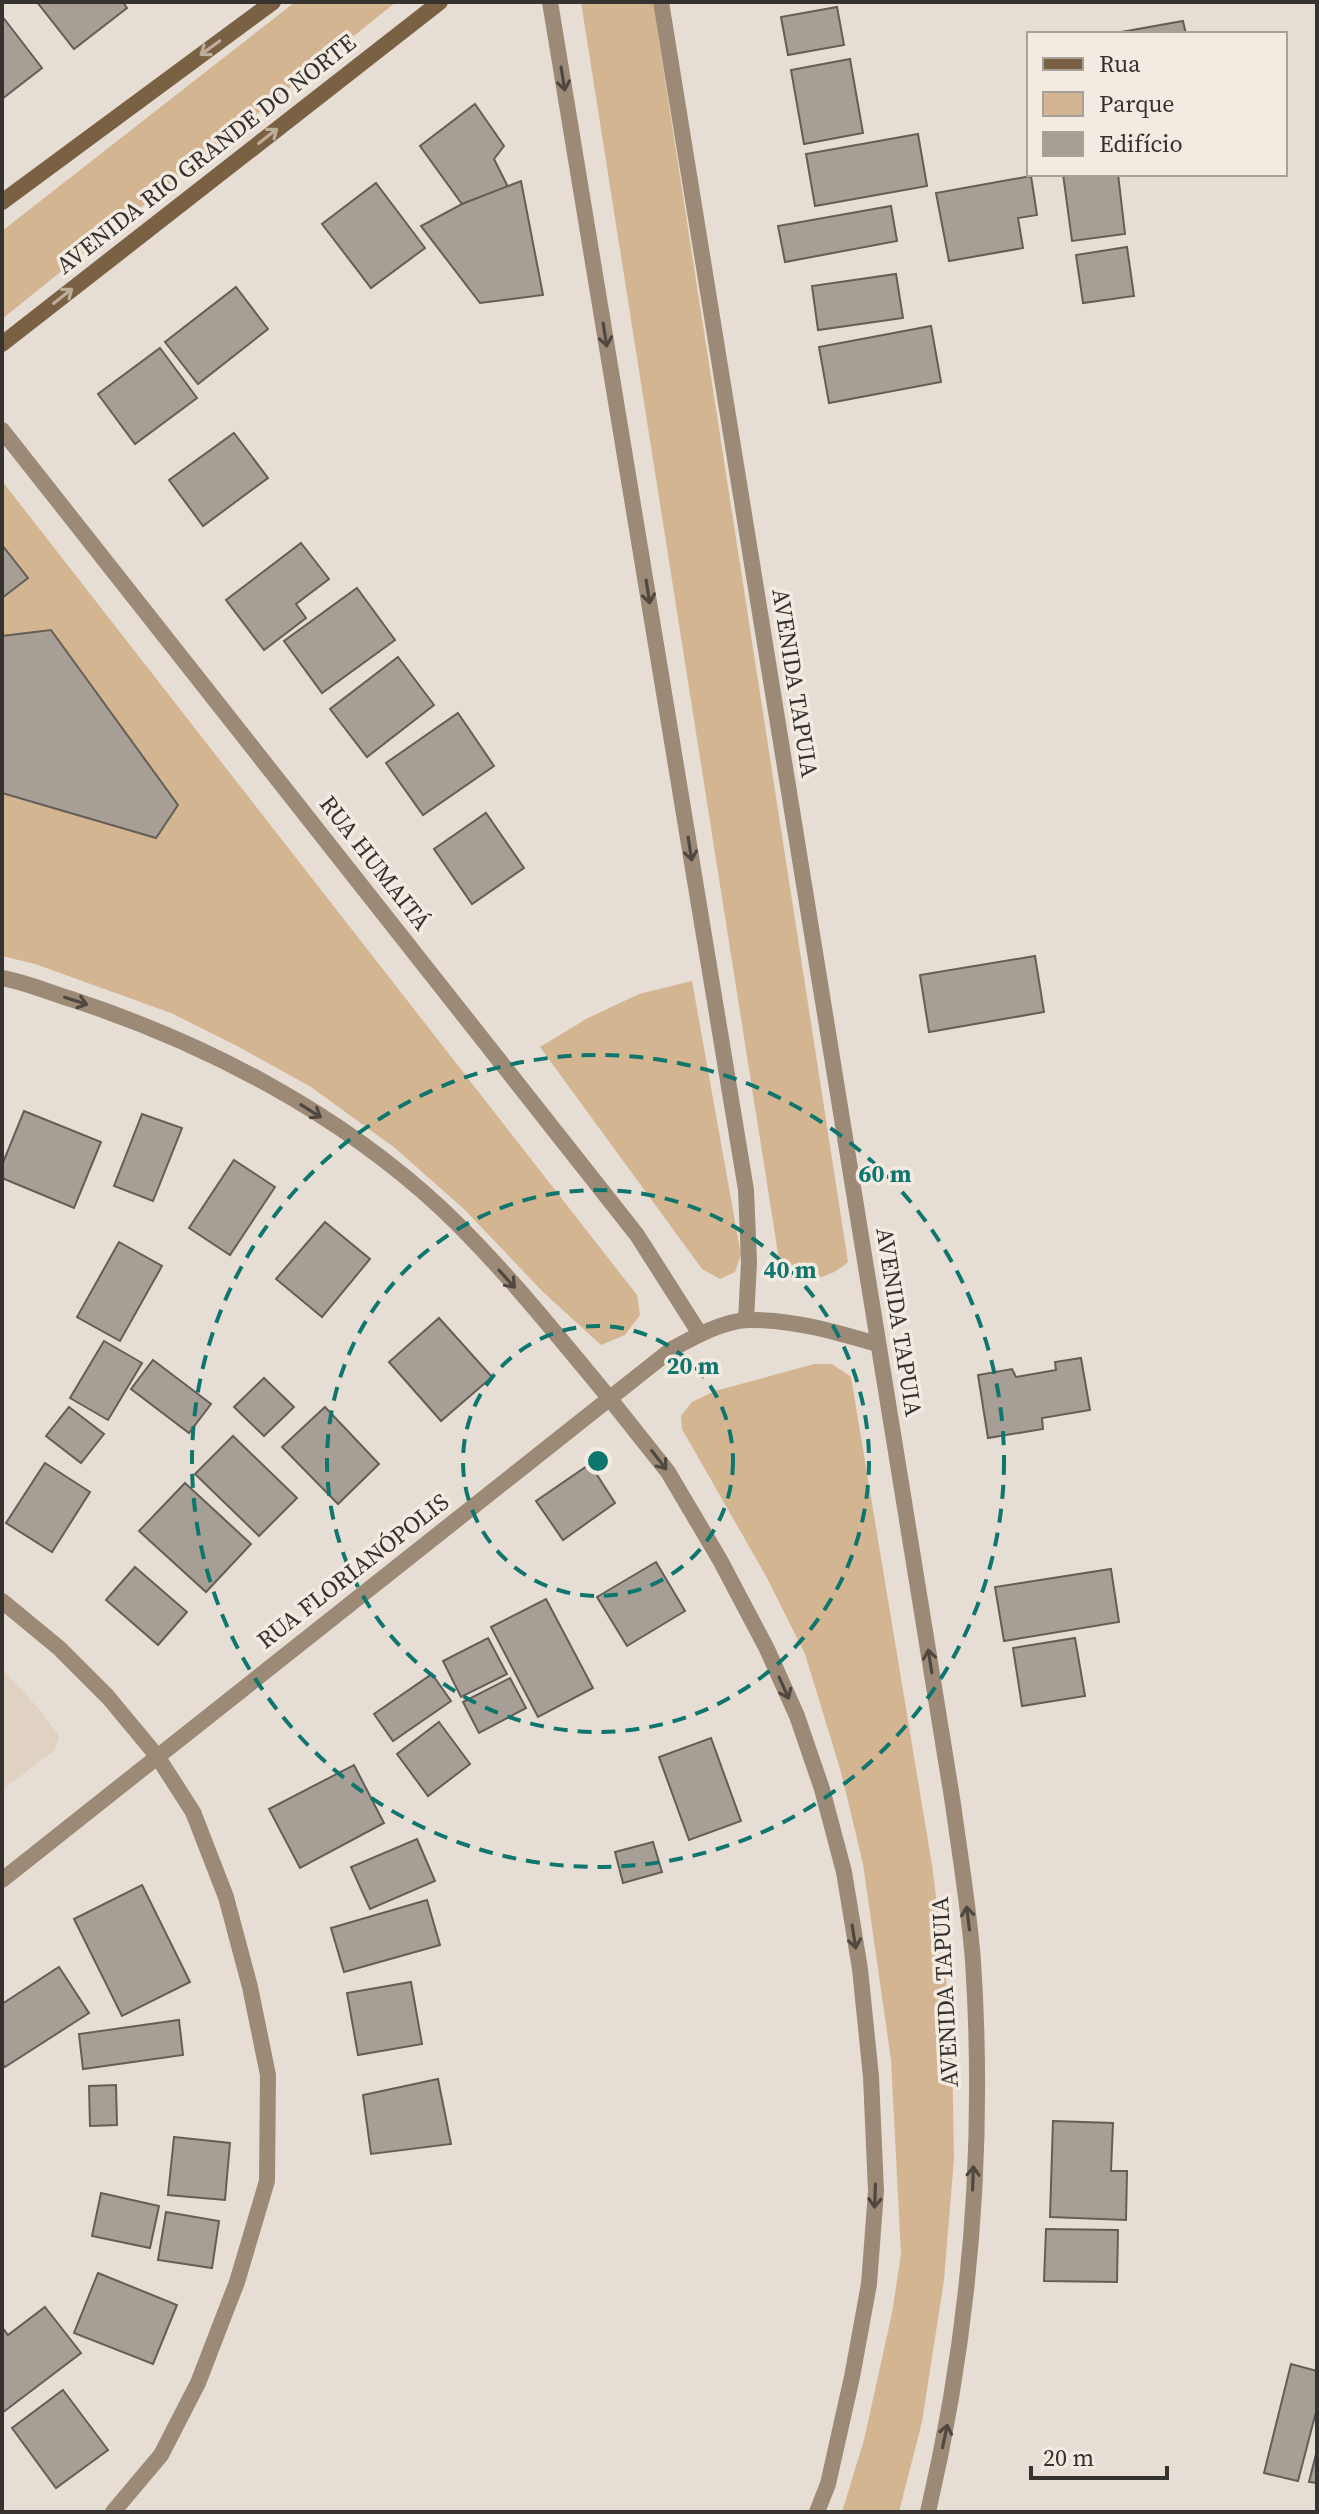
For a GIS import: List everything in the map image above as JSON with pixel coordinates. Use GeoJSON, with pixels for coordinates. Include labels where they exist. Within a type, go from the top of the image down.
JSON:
{"type":"FeatureCollection","features":[{"type":"Feature","properties":{"kind":"main road"},"geometry":{"type":"LineString","coordinates":[[2,202],[273,2]]}},
{"type":"Feature","properties":{"kind":"main road","name":"AVENIDA RIO GRANDE DO NORTE"},"geometry":{"type":"LineString","coordinates":[[2,344],[440,2]]}},
{"type":"Feature","properties":{"kind":"street"},"geometry":{"type":"LineString","coordinates":[[550,2],[746,1190],[749,1262],[746,1320],[813,1326],[877,1344]]}},
{"type":"Feature","properties":{"kind":"street","name":"AVENIDA TAPUIA"},"geometry":{"type":"LineString","coordinates":[[661,2],[953,1804],[973,1958],[976,2030],[972,2198],[961,2340],[928,2512]]}},
{"type":"Feature","properties":{"kind":"street","name":"RUA HUMAITÁ"},"geometry":{"type":"LineString","coordinates":[[2,430],[637,1235],[700,1334]]}},
{"type":"Feature","properties":{"kind":"street"},"geometry":{"type":"LineString","coordinates":[[2,978],[130,1019],[211,1054],[375,1152],[443,1209],[555,1333],[668,1472],[720,1560],[767,1649],[797,1716],[822,1789],[844,1872],[860,1969],[871,2077],[876,2191],[869,2284],[828,2484],[817,2512]]}},
{"type":"Feature","properties":{"kind":"street","name":"RUA FLORIANÓPOLIS"},"geometry":{"type":"LineString","coordinates":[[2,1880],[672,1349],[700,1334],[746,1320]]}},
{"type":"Feature","properties":{"kind":"street"},"geometry":{"type":"LineString","coordinates":[[2,1601],[59,1648],[108,1697],[157,1756],[193,1812],[226,1897],[250,1987],[268,2075],[267,2181],[237,2282],[198,2383],[161,2455],[113,2512]]}},
{"type":"Feature","properties":{"kind":"shaded area"},"geometry":{"type":"Polygon","coordinates":[[[2,1669],[59,1736],[55,1750],[2,1790],[2,1669]]]}},
{"type":"Feature","properties":{"kind":"green space"},"geometry":{"type":"Polygon","coordinates":[[[295,2],[396,2],[2,319],[2,231],[295,2]]]}},
{"type":"Feature","properties":{"kind":"green space"},"geometry":{"type":"Polygon","coordinates":[[[581,2],[653,2],[848,1262],[836,1271],[817,1278],[795,1281],[780,1266],[581,2]]]}},
{"type":"Feature","properties":{"kind":"green space"},"geometry":{"type":"Polygon","coordinates":[[[2,481],[637,1295],[640,1315],[625,1335],[601,1345],[542,1291],[465,1210],[395,1148],[311,1087],[171,1013],[35,964],[2,956],[2,481]]]}},
{"type":"Feature","properties":{"kind":"green space"},"geometry":{"type":"Polygon","coordinates":[[[692,981],[741,1255],[735,1272],[720,1279],[702,1269],[540,1047],[588,1018],[639,994],[692,981]]]}},
{"type":"Feature","properties":{"kind":"green space"},"geometry":{"type":"Polygon","coordinates":[[[814,1364],[832,1364],[851,1377],[932,1865],[952,2049],[954,2159],[944,2280],[922,2422],[899,2512],[842,2512],[864,2440],[892,2313],[901,2254],[891,2060],[863,1864],[841,1772],[805,1654],[766,1576],[682,1429],[681,1416],[692,1402],[715,1391],[814,1364]]]}},
{"type":"Feature","properties":{"kind":"building"},"geometry":{"type":"Polygon","coordinates":[[[37,2],[123,2],[127,8],[74,49],[37,2]]]}},
{"type":"Feature","properties":{"kind":"building"},"geometry":{"type":"Polygon","coordinates":[[[837,7],[844,45],[788,55],[781,17],[837,7]]]}},
{"type":"Feature","properties":{"kind":"building"},"geometry":{"type":"Polygon","coordinates":[[[2,16],[42,68],[2,99],[2,16]]]}},
{"type":"Feature","properties":{"kind":"building"},"geometry":{"type":"Polygon","coordinates":[[[1183,21],[1186,32],[1121,32],[1183,21]]]}},
{"type":"Feature","properties":{"kind":"building"},"geometry":{"type":"Polygon","coordinates":[[[850,59],[863,133],[804,144],[791,70],[850,59]]]}},
{"type":"Feature","properties":{"kind":"building"},"geometry":{"type":"Polygon","coordinates":[[[475,104],[504,146],[494,159],[508,187],[462,204],[420,146],[475,104]]]}},
{"type":"Feature","properties":{"kind":"building"},"geometry":{"type":"Polygon","coordinates":[[[918,134],[927,186],[815,206],[806,154],[918,134]]]}},
{"type":"Feature","properties":{"kind":"building"},"geometry":{"type":"Polygon","coordinates":[[[1031,176],[1037,215],[1018,218],[1023,248],[949,261],[936,193],[1031,176]]]}},
{"type":"Feature","properties":{"kind":"building"},"geometry":{"type":"Polygon","coordinates":[[[1063,176],[1118,176],[1125,234],[1072,241],[1063,176]]]}},
{"type":"Feature","properties":{"kind":"building"},"geometry":{"type":"Polygon","coordinates":[[[521,181],[543,295],[480,303],[421,226],[462,204],[521,181]]]}},
{"type":"Feature","properties":{"kind":"building"},"geometry":{"type":"Polygon","coordinates":[[[376,183],[425,248],[371,288],[322,224],[376,183]]]}},
{"type":"Feature","properties":{"kind":"building"},"geometry":{"type":"Polygon","coordinates":[[[891,206],[897,241],[785,262],[778,226],[891,206]]]}},
{"type":"Feature","properties":{"kind":"building"},"geometry":{"type":"Polygon","coordinates":[[[1127,247],[1134,296],[1083,303],[1076,255],[1127,247]]]}},
{"type":"Feature","properties":{"kind":"building"},"geometry":{"type":"Polygon","coordinates":[[[896,274],[903,318],[818,330],[812,286],[896,274]]]}},
{"type":"Feature","properties":{"kind":"building"},"geometry":{"type":"Polygon","coordinates":[[[236,287],[268,329],[198,384],[165,342],[236,287]]]}},
{"type":"Feature","properties":{"kind":"building"},"geometry":{"type":"Polygon","coordinates":[[[931,326],[941,382],[829,403],[819,347],[931,326]]]}},
{"type":"Feature","properties":{"kind":"building"},"geometry":{"type":"Polygon","coordinates":[[[160,348],[197,398],[135,444],[98,394],[160,348]]]}},
{"type":"Feature","properties":{"kind":"building"},"geometry":{"type":"Polygon","coordinates":[[[234,433],[268,478],[203,526],[169,480],[234,433]]]}},
{"type":"Feature","properties":{"kind":"building"},"geometry":{"type":"Polygon","coordinates":[[[301,543],[329,579],[296,604],[306,618],[264,650],[226,600],[301,543]]]}},
{"type":"Feature","properties":{"kind":"building"},"geometry":{"type":"Polygon","coordinates":[[[2,545],[28,578],[2,598],[2,545]]]}},
{"type":"Feature","properties":{"kind":"building"},"geometry":{"type":"Polygon","coordinates":[[[357,588],[395,640],[322,693],[284,641],[357,588]]]}},
{"type":"Feature","properties":{"kind":"building"},"geometry":{"type":"Polygon","coordinates":[[[51,630],[178,805],[156,838],[2,793],[2,636],[51,630]]]}},
{"type":"Feature","properties":{"kind":"building"},"geometry":{"type":"Polygon","coordinates":[[[398,657],[434,705],[367,757],[330,709],[398,657]]]}},
{"type":"Feature","properties":{"kind":"building"},"geometry":{"type":"Polygon","coordinates":[[[458,713],[494,766],[423,815],[386,763],[458,713]]]}},
{"type":"Feature","properties":{"kind":"building"},"geometry":{"type":"Polygon","coordinates":[[[486,813],[524,868],[472,904],[434,849],[486,813]]]}},
{"type":"Feature","properties":{"kind":"building"},"geometry":{"type":"Polygon","coordinates":[[[1035,956],[1044,1012],[929,1032],[920,975],[1035,956]]]}},
{"type":"Feature","properties":{"kind":"building"},"geometry":{"type":"Polygon","coordinates":[[[24,1111],[101,1142],[74,1208],[2,1178],[2,1165],[24,1111]]]}},
{"type":"Feature","properties":{"kind":"building"},"geometry":{"type":"Polygon","coordinates":[[[142,1114],[182,1128],[153,1201],[114,1186],[142,1114]]]}},
{"type":"Feature","properties":{"kind":"building"},"geometry":{"type":"Polygon","coordinates":[[[234,1160],[275,1187],[230,1255],[189,1228],[234,1160]]]}},
{"type":"Feature","properties":{"kind":"building"},"geometry":{"type":"Polygon","coordinates":[[[325,1222],[370,1259],[322,1317],[276,1279],[325,1222]]]}},
{"type":"Feature","properties":{"kind":"building"},"geometry":{"type":"Polygon","coordinates":[[[119,1242],[162,1266],[120,1341],[77,1317],[119,1242]]]}},
{"type":"Feature","properties":{"kind":"building"},"geometry":{"type":"Polygon","coordinates":[[[439,1318],[492,1377],[441,1421],[389,1362],[439,1318]]]}},
{"type":"Feature","properties":{"kind":"building"},"geometry":{"type":"Polygon","coordinates":[[[104,1341],[142,1363],[108,1420],[70,1398],[104,1341]]]}},
{"type":"Feature","properties":{"kind":"building"},"geometry":{"type":"Polygon","coordinates":[[[1081,1358],[1090,1410],[1042,1418],[1043,1429],[988,1438],[978,1375],[1012,1369],[1016,1377],[1056,1370],[1055,1362],[1081,1358]]]}},
{"type":"Feature","properties":{"kind":"building"},"geometry":{"type":"Polygon","coordinates":[[[153,1360],[211,1404],[189,1433],[131,1389],[153,1360]]]}},
{"type":"Feature","properties":{"kind":"building"},"geometry":{"type":"Polygon","coordinates":[[[264,1378],[294,1407],[264,1436],[234,1407],[264,1378]]]}},
{"type":"Feature","properties":{"kind":"building"},"geometry":{"type":"Polygon","coordinates":[[[69,1407],[104,1434],[81,1463],[46,1436],[69,1407]]]}},
{"type":"Feature","properties":{"kind":"building"},"geometry":{"type":"Polygon","coordinates":[[[325,1407],[379,1464],[338,1504],[282,1447],[325,1407]]]}},
{"type":"Feature","properties":{"kind":"building"},"geometry":{"type":"Polygon","coordinates":[[[233,1436],[297,1498],[259,1536],[195,1474],[233,1436]]]}},
{"type":"Feature","properties":{"kind":"building"},"geometry":{"type":"Polygon","coordinates":[[[45,1463],[90,1492],[52,1552],[6,1523],[45,1463]]]}},
{"type":"Feature","properties":{"kind":"building"},"geometry":{"type":"Polygon","coordinates":[[[590,1464],[615,1503],[563,1540],[536,1501],[590,1464]]]}},
{"type":"Feature","properties":{"kind":"building"},"geometry":{"type":"Polygon","coordinates":[[[185,1483],[251,1544],[206,1592],[139,1531],[185,1483]]]}},
{"type":"Feature","properties":{"kind":"building"},"geometry":{"type":"Polygon","coordinates":[[[656,1562],[685,1611],[627,1646],[597,1597],[656,1562]]]}},
{"type":"Feature","properties":{"kind":"building"},"geometry":{"type":"Polygon","coordinates":[[[135,1567],[187,1612],[158,1645],[106,1600],[135,1567]]]}},
{"type":"Feature","properties":{"kind":"building"},"geometry":{"type":"Polygon","coordinates":[[[1111,1569],[1119,1622],[1004,1641],[995,1587],[1111,1569]]]}},
{"type":"Feature","properties":{"kind":"building"},"geometry":{"type":"Polygon","coordinates":[[[546,1599],[593,1688],[538,1717],[491,1627],[546,1599]]]}},
{"type":"Feature","properties":{"kind":"building"},"geometry":{"type":"Polygon","coordinates":[[[488,1638],[507,1674],[461,1697],[443,1661],[488,1638]]]}},
{"type":"Feature","properties":{"kind":"building"},"geometry":{"type":"Polygon","coordinates":[[[1075,1638],[1085,1696],[1022,1706],[1013,1648],[1075,1638]]]}},
{"type":"Feature","properties":{"kind":"building"},"geometry":{"type":"Polygon","coordinates":[[[432,1674],[451,1701],[393,1741],[374,1714],[432,1674]]]}},
{"type":"Feature","properties":{"kind":"building"},"geometry":{"type":"Polygon","coordinates":[[[510,1678],[526,1708],[479,1733],[463,1702],[510,1678]]]}},
{"type":"Feature","properties":{"kind":"building"},"geometry":{"type":"Polygon","coordinates":[[[439,1722],[470,1764],[428,1796],[397,1754],[439,1722]]]}},
{"type":"Feature","properties":{"kind":"building"},"geometry":{"type":"Polygon","coordinates":[[[711,1738],[741,1821],[689,1840],[659,1757],[711,1738]]]}},
{"type":"Feature","properties":{"kind":"building"},"geometry":{"type":"Polygon","coordinates":[[[354,1765],[384,1823],[300,1868],[269,1809],[354,1765]]]}},
{"type":"Feature","properties":{"kind":"building"},"geometry":{"type":"Polygon","coordinates":[[[417,1839],[435,1881],[370,1909],[351,1867],[417,1839]]]}},
{"type":"Feature","properties":{"kind":"building"},"geometry":{"type":"Polygon","coordinates":[[[653,1842],[662,1872],[623,1883],[615,1852],[653,1842]]]}},
{"type":"Feature","properties":{"kind":"building"},"geometry":{"type":"Polygon","coordinates":[[[142,1885],[190,1982],[122,2016],[74,1919],[142,1885]]]}},
{"type":"Feature","properties":{"kind":"building"},"geometry":{"type":"Polygon","coordinates":[[[427,1900],[440,1945],[344,1972],[331,1928],[427,1900]]]}},
{"type":"Feature","properties":{"kind":"building"},"geometry":{"type":"Polygon","coordinates":[[[59,1967],[89,2013],[5,2067],[2,2063],[2,2004],[59,1967]]]}},
{"type":"Feature","properties":{"kind":"building"},"geometry":{"type":"Polygon","coordinates":[[[411,1982],[422,2044],[358,2055],[347,1993],[411,1982]]]}},
{"type":"Feature","properties":{"kind":"building"},"geometry":{"type":"Polygon","coordinates":[[[179,2020],[183,2055],[83,2069],[79,2034],[179,2020]]]}},
{"type":"Feature","properties":{"kind":"building"},"geometry":{"type":"Polygon","coordinates":[[[438,2079],[451,2144],[371,2154],[363,2095],[438,2079]]]}},
{"type":"Feature","properties":{"kind":"building"},"geometry":{"type":"Polygon","coordinates":[[[116,2085],[117,2125],[90,2126],[89,2086],[116,2085]]]}},
{"type":"Feature","properties":{"kind":"building"},"geometry":{"type":"Polygon","coordinates":[[[1053,2121],[1113,2123],[1111,2171],[1127,2171],[1126,2220],[1050,2217],[1053,2121]]]}},
{"type":"Feature","properties":{"kind":"building"},"geometry":{"type":"Polygon","coordinates":[[[174,2137],[230,2143],[225,2200],[168,2195],[174,2137]]]}},
{"type":"Feature","properties":{"kind":"building"},"geometry":{"type":"Polygon","coordinates":[[[101,2193],[159,2206],[150,2248],[92,2236],[101,2193]]]}},
{"type":"Feature","properties":{"kind":"building"},"geometry":{"type":"Polygon","coordinates":[[[166,2212],[219,2221],[212,2268],[158,2260],[166,2212]]]}},
{"type":"Feature","properties":{"kind":"building"},"geometry":{"type":"Polygon","coordinates":[[[1046,2229],[1118,2230],[1117,2282],[1044,2281],[1046,2229]]]}},
{"type":"Feature","properties":{"kind":"building"},"geometry":{"type":"Polygon","coordinates":[[[98,2273],[177,2305],[153,2364],[74,2333],[98,2273]]]}},
{"type":"Feature","properties":{"kind":"building"},"geometry":{"type":"Polygon","coordinates":[[[45,2307],[81,2353],[2,2413],[2,2327],[8,2335],[45,2307]]]}},
{"type":"Feature","properties":{"kind":"building"},"geometry":{"type":"Polygon","coordinates":[[[1291,2364],[1317,2371],[1317,2408],[1298,2481],[1264,2473],[1291,2364]]]}},
{"type":"Feature","properties":{"kind":"building"},"geometry":{"type":"Polygon","coordinates":[[[63,2390],[108,2450],[56,2488],[12,2428],[63,2390]]]}},
{"type":"Feature","properties":{"kind":"building"},"geometry":{"type":"Polygon","coordinates":[[[1317,2450],[1317,2483],[1309,2482],[1317,2450]]]}}]}
